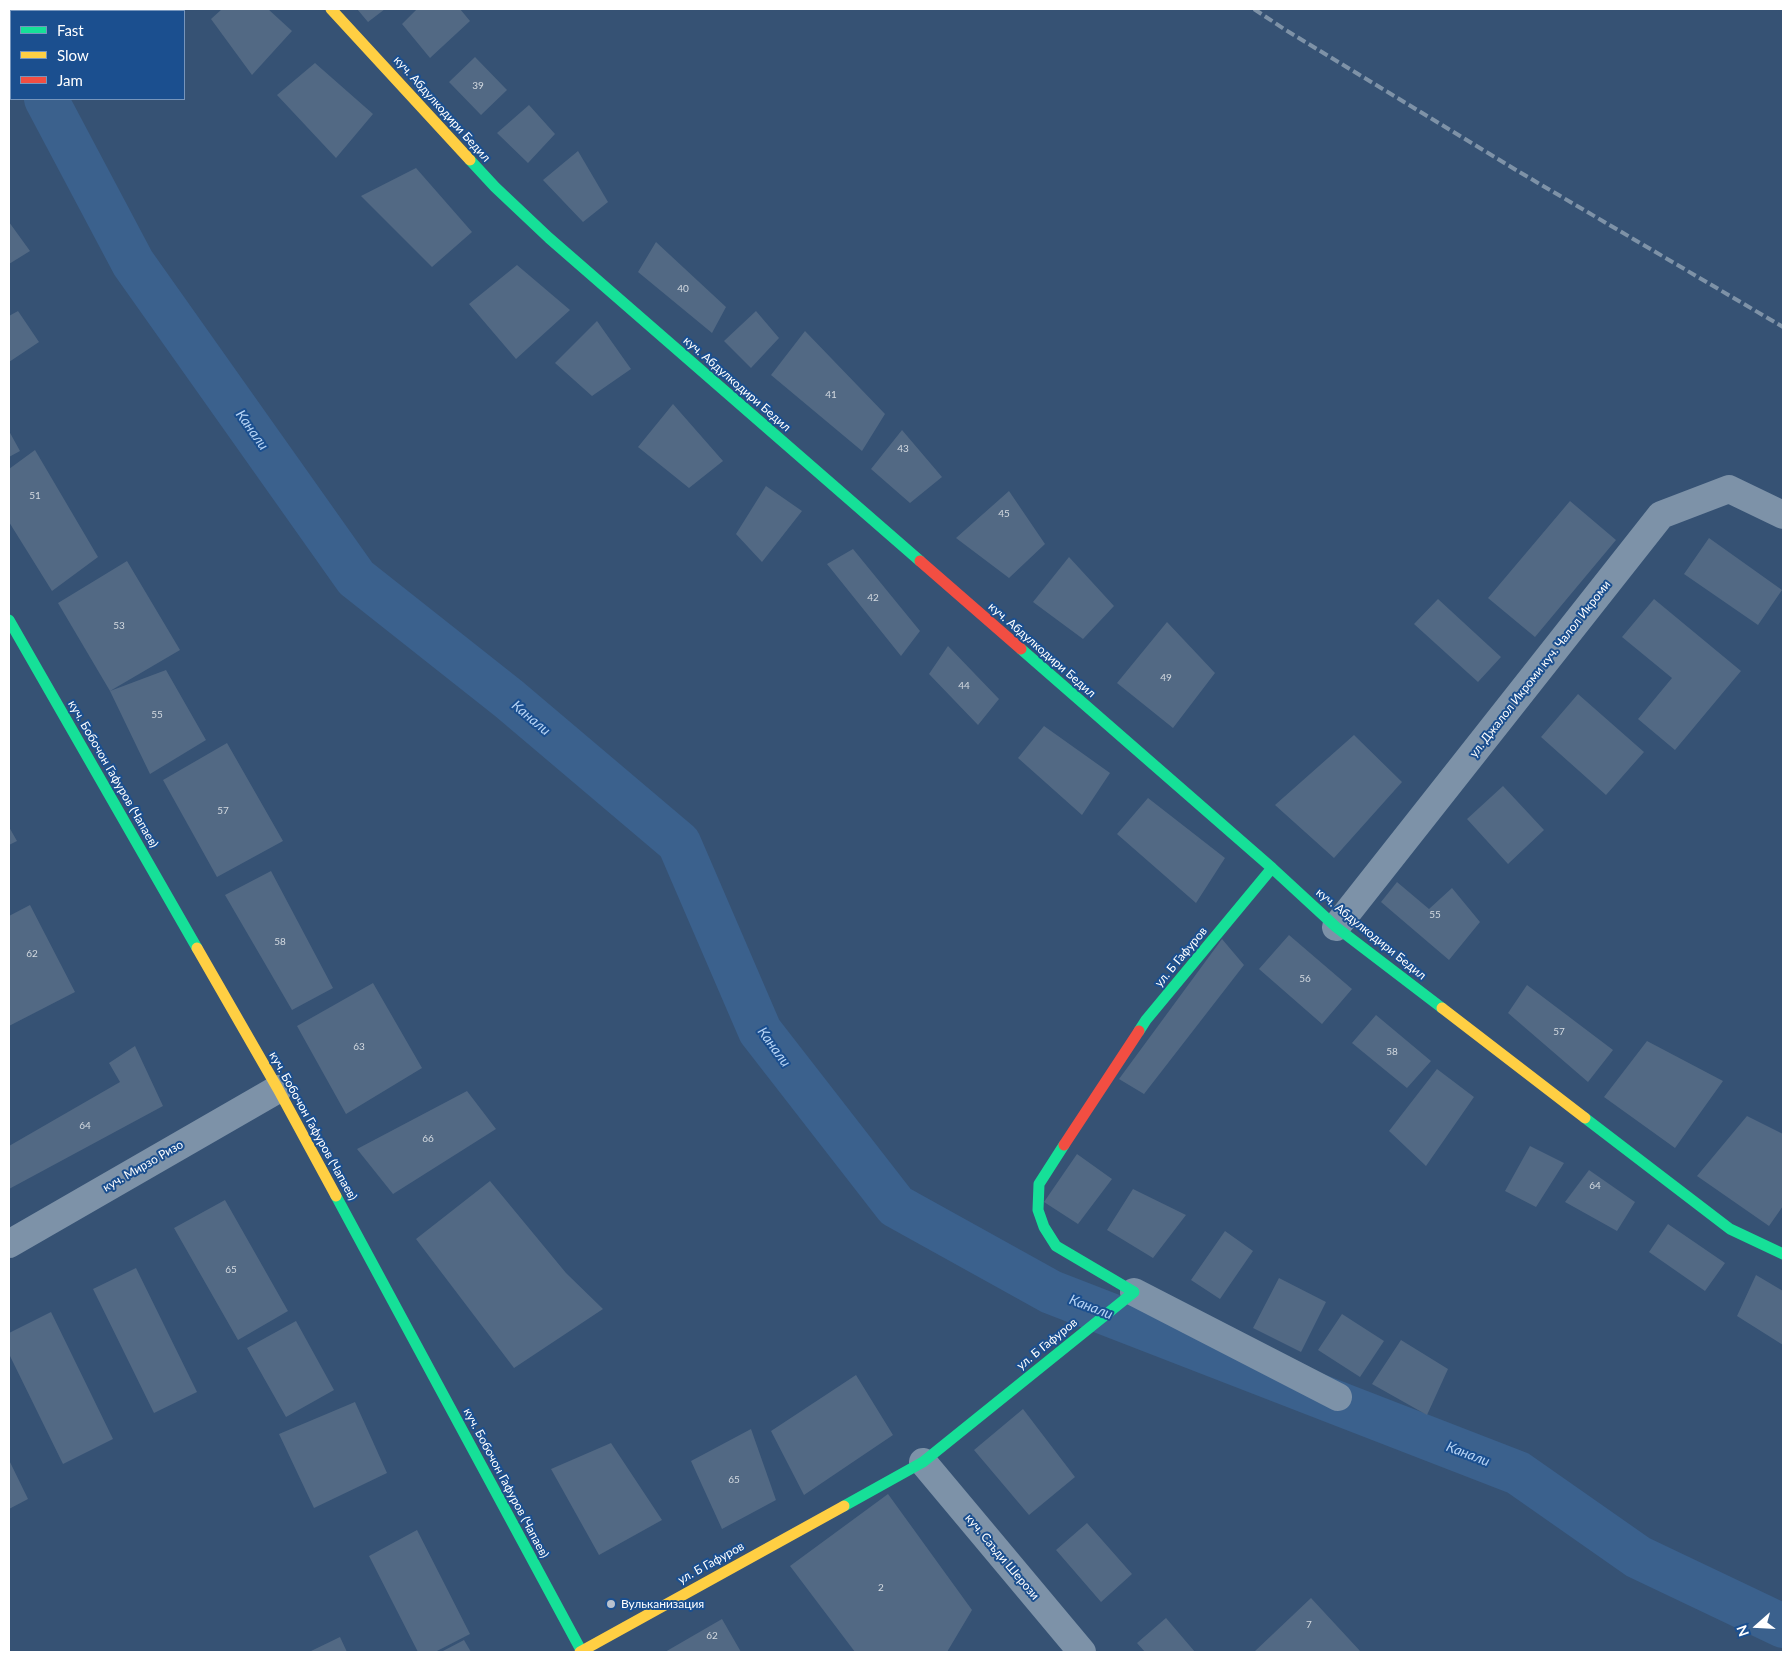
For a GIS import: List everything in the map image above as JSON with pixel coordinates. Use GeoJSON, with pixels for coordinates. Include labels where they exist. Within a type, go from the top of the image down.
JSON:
{"type":"FeatureCollection","features":[{"type":"Feature","properties":{"kind":"street","name":"куч. Абдулкодири Бедил"},"geometry":{"type":"LineString","coordinates":[[331,9],[495,187],[549,238],[1272,868],[1336,927],[1730,1229],[1783,1254]]}},
{"type":"Feature","properties":{"kind":"street","name":"ул. Джалол Икроми куч. Чалол Икроми"},"geometry":{"type":"LineString","coordinates":[[1336,927],[1661,515],[1729,489],[1783,515]]}},
{"type":"Feature","properties":{"kind":"street","name":"куч. Бобочон Гафуров (Чапаев)"},"geometry":{"type":"LineString","coordinates":[[9,620],[278,1088],[581,1652]]}},
{"type":"Feature","properties":{"kind":"street","name":"ул. Б Гафуров"},"geometry":{"type":"LineString","coordinates":[[581,1652],[922,1462],[1134,1292],[1056,1246],[1044,1227],[1038,1210],[1039,1184],[1146,1020],[1272,868]]}},
{"type":"Feature","properties":{"kind":"street","name":"куч. Мирзо Ризо"},"geometry":{"type":"LineString","coordinates":[[9,1244],[278,1088]]}},
{"type":"Feature","properties":{"kind":"street"},"geometry":{"type":"LineString","coordinates":[[1134,1292],[1338,1398]]}},
{"type":"Feature","properties":{"kind":"street","name":"куч. Саъди Шерози"},"geometry":{"type":"LineString","coordinates":[[922,1462],[1082,1652]]}},
{"type":"Feature","properties":{"kind":"building"},"geometry":{"type":"Polygon","coordinates":[[[222,9],[268,9],[292,31],[252,75],[211,19],[222,9]]]}},
{"type":"Feature","properties":{"kind":"building"},"geometry":{"type":"Polygon","coordinates":[[[357,9],[385,9],[368,22],[357,9]]]}},
{"type":"Feature","properties":{"kind":"building"},"geometry":{"type":"Polygon","coordinates":[[[417,9],[460,9],[470,21],[430,58],[402,24],[417,9]]]}},
{"type":"Feature","properties":{"kind":"building"},"geometry":{"type":"Polygon","coordinates":[[[475,57],[507,90],[481,115],[449,82],[475,57]]]}},
{"type":"Feature","properties":{"kind":"building"},"geometry":{"type":"Polygon","coordinates":[[[315,63],[373,114],[336,158],[277,95],[315,63]]]}},
{"type":"Feature","properties":{"kind":"building"},"geometry":{"type":"Polygon","coordinates":[[[529,105],[555,134],[528,163],[497,133],[529,105]]]}},
{"type":"Feature","properties":{"kind":"building"},"geometry":{"type":"Polygon","coordinates":[[[578,151],[608,202],[583,222],[543,180],[578,151]]]}},
{"type":"Feature","properties":{"kind":"building"},"geometry":{"type":"Polygon","coordinates":[[[416,168],[472,232],[432,267],[361,196],[416,168]]]}},
{"type":"Feature","properties":{"kind":"building"},"geometry":{"type":"Polygon","coordinates":[[[9,222],[30,251],[9,264],[9,222]]]}},
{"type":"Feature","properties":{"kind":"building"},"geometry":{"type":"Polygon","coordinates":[[[656,242],[726,307],[712,333],[638,272],[656,242]]]}},
{"type":"Feature","properties":{"kind":"building"},"geometry":{"type":"Polygon","coordinates":[[[517,265],[570,310],[516,359],[469,304],[517,265]]]}},
{"type":"Feature","properties":{"kind":"building"},"geometry":{"type":"Polygon","coordinates":[[[18,311],[39,342],[9,362],[9,316],[18,311]]]}},
{"type":"Feature","properties":{"kind":"building"},"geometry":{"type":"Polygon","coordinates":[[[756,311],[779,338],[751,368],[724,341],[756,311]]]}},
{"type":"Feature","properties":{"kind":"building"},"geometry":{"type":"Polygon","coordinates":[[[597,321],[631,369],[592,396],[555,363],[597,321]]]}},
{"type":"Feature","properties":{"kind":"building"},"geometry":{"type":"Polygon","coordinates":[[[805,331],[885,414],[862,451],[771,375],[805,331]]]}},
{"type":"Feature","properties":{"kind":"building"},"geometry":{"type":"Polygon","coordinates":[[[673,404],[723,461],[689,488],[638,447],[673,404]]]}},
{"type":"Feature","properties":{"kind":"building"},"geometry":{"type":"Polygon","coordinates":[[[902,430],[942,477],[910,503],[871,469],[902,430]]]}},
{"type":"Feature","properties":{"kind":"building"},"geometry":{"type":"Polygon","coordinates":[[[9,431],[20,451],[9,457],[9,431]]]}},
{"type":"Feature","properties":{"kind":"building"},"geometry":{"type":"Polygon","coordinates":[[[35,450],[98,557],[52,591],[9,522],[9,469],[35,450]]]}},
{"type":"Feature","properties":{"kind":"building"},"geometry":{"type":"Polygon","coordinates":[[[766,486],[802,511],[762,562],[736,534],[766,486]]]}},
{"type":"Feature","properties":{"kind":"building"},"geometry":{"type":"Polygon","coordinates":[[[1009,491],[1045,544],[1009,578],[956,538],[1009,491]]]}},
{"type":"Feature","properties":{"kind":"building"},"geometry":{"type":"Polygon","coordinates":[[[1570,501],[1616,540],[1535,637],[1488,598],[1570,501]]]}},
{"type":"Feature","properties":{"kind":"building"},"geometry":{"type":"Polygon","coordinates":[[[1709,538],[1782,590],[1758,625],[1684,574],[1709,538]]]}},
{"type":"Feature","properties":{"kind":"building"},"geometry":{"type":"Polygon","coordinates":[[[853,549],[920,631],[901,656],[827,564],[853,549]]]}},
{"type":"Feature","properties":{"kind":"building"},"geometry":{"type":"Polygon","coordinates":[[[1069,557],[1114,606],[1083,639],[1033,602],[1069,557]]]}},
{"type":"Feature","properties":{"kind":"building"},"geometry":{"type":"Polygon","coordinates":[[[127,561],[180,650],[110,691],[58,603],[127,561]]]}},
{"type":"Feature","properties":{"kind":"building"},"geometry":{"type":"Polygon","coordinates":[[[1438,599],[1501,657],[1478,682],[1414,624],[1438,599]]]}},
{"type":"Feature","properties":{"kind":"building"},"geometry":{"type":"Polygon","coordinates":[[[1654,599],[1741,671],[1675,750],[1638,719],[1672,678],[1622,637],[1654,599]]]}},
{"type":"Feature","properties":{"kind":"building"},"geometry":{"type":"Polygon","coordinates":[[[1167,622],[1215,673],[1173,728],[1117,683],[1167,622]]]}},
{"type":"Feature","properties":{"kind":"building"},"geometry":{"type":"Polygon","coordinates":[[[948,646],[999,699],[978,725],[929,674],[948,646]]]}},
{"type":"Feature","properties":{"kind":"building"},"geometry":{"type":"Polygon","coordinates":[[[166,670],[206,740],[150,774],[110,691],[166,670]]]}},
{"type":"Feature","properties":{"kind":"building"},"geometry":{"type":"Polygon","coordinates":[[[1578,694],[1644,752],[1606,795],[1541,737],[1578,694]]]}},
{"type":"Feature","properties":{"kind":"building"},"geometry":{"type":"Polygon","coordinates":[[[1044,726],[1110,773],[1082,815],[1018,758],[1044,726]]]}},
{"type":"Feature","properties":{"kind":"building"},"geometry":{"type":"Polygon","coordinates":[[[1354,735],[1402,782],[1334,858],[1275,805],[1354,735]]]}},
{"type":"Feature","properties":{"kind":"building"},"geometry":{"type":"Polygon","coordinates":[[[227,743],[283,841],[217,877],[163,780],[227,743]]]}},
{"type":"Feature","properties":{"kind":"building"},"geometry":{"type":"Polygon","coordinates":[[[1503,786],[1544,830],[1508,864],[1467,819],[1503,786]]]}},
{"type":"Feature","properties":{"kind":"building"},"geometry":{"type":"Polygon","coordinates":[[[1148,798],[1225,858],[1196,903],[1117,834],[1148,798]]]}},
{"type":"Feature","properties":{"kind":"building"},"geometry":{"type":"Polygon","coordinates":[[[9,827],[17,841],[9,845],[9,827]]]}},
{"type":"Feature","properties":{"kind":"building"},"geometry":{"type":"Polygon","coordinates":[[[271,871],[333,988],[292,1010],[225,895],[271,871]]]}},
{"type":"Feature","properties":{"kind":"building"},"geometry":{"type":"Polygon","coordinates":[[[1397,882],[1429,909],[1452,888],[1480,922],[1449,960],[1381,902],[1397,882]]]}},
{"type":"Feature","properties":{"kind":"building"},"geometry":{"type":"Polygon","coordinates":[[[30,905],[75,992],[9,1026],[9,916],[30,905]]]}},
{"type":"Feature","properties":{"kind":"building"},"geometry":{"type":"Polygon","coordinates":[[[1289,935],[1352,989],[1322,1024],[1259,969],[1289,935]]]}},
{"type":"Feature","properties":{"kind":"building"},"geometry":{"type":"Polygon","coordinates":[[[1222,939],[1244,965],[1144,1094],[1119,1079],[1222,939]]]}},
{"type":"Feature","properties":{"kind":"building"},"geometry":{"type":"Polygon","coordinates":[[[373,983],[422,1068],[346,1114],[297,1026],[373,983]]]}},
{"type":"Feature","properties":{"kind":"building"},"geometry":{"type":"Polygon","coordinates":[[[1527,985],[1613,1050],[1588,1082],[1508,1013],[1527,985]]]}},
{"type":"Feature","properties":{"kind":"building"},"geometry":{"type":"Polygon","coordinates":[[[1376,1015],[1431,1061],[1407,1088],[1352,1043],[1376,1015]]]}},
{"type":"Feature","properties":{"kind":"building"},"geometry":{"type":"Polygon","coordinates":[[[1647,1041],[1723,1081],[1675,1148],[1604,1097],[1647,1041]]]}},
{"type":"Feature","properties":{"kind":"building"},"geometry":{"type":"Polygon","coordinates":[[[135,1046],[163,1106],[9,1189],[9,1146],[120,1082],[109,1063],[135,1046]]]}},
{"type":"Feature","properties":{"kind":"building"},"geometry":{"type":"Polygon","coordinates":[[[1437,1069],[1474,1097],[1426,1166],[1389,1131],[1437,1069]]]}},
{"type":"Feature","properties":{"kind":"building"},"geometry":{"type":"Polygon","coordinates":[[[467,1091],[496,1129],[393,1194],[357,1149],[467,1091]]]}},
{"type":"Feature","properties":{"kind":"building"},"geometry":{"type":"Polygon","coordinates":[[[1747,1116],[1783,1134],[1783,1206],[1769,1226],[1697,1176],[1747,1116]]]}},
{"type":"Feature","properties":{"kind":"building"},"geometry":{"type":"Polygon","coordinates":[[[1530,1146],[1564,1163],[1536,1207],[1505,1191],[1530,1146]]]}},
{"type":"Feature","properties":{"kind":"building"},"geometry":{"type":"Polygon","coordinates":[[[1077,1154],[1112,1179],[1078,1224],[1044,1202],[1077,1154]]]}},
{"type":"Feature","properties":{"kind":"building"},"geometry":{"type":"Polygon","coordinates":[[[1589,1170],[1635,1202],[1617,1231],[1565,1202],[1589,1170]]]}},
{"type":"Feature","properties":{"kind":"building"},"geometry":{"type":"Polygon","coordinates":[[[490,1181],[566,1273],[603,1309],[514,1368],[416,1239],[490,1181]]]}},
{"type":"Feature","properties":{"kind":"building"},"geometry":{"type":"Polygon","coordinates":[[[1133,1189],[1186,1215],[1153,1258],[1107,1230],[1133,1189]]]}},
{"type":"Feature","properties":{"kind":"building"},"geometry":{"type":"Polygon","coordinates":[[[225,1200],[288,1311],[238,1340],[174,1228],[225,1200]]]}},
{"type":"Feature","properties":{"kind":"building"},"geometry":{"type":"Polygon","coordinates":[[[1668,1224],[1725,1263],[1705,1291],[1649,1252],[1668,1224]]]}},
{"type":"Feature","properties":{"kind":"building"},"geometry":{"type":"Polygon","coordinates":[[[1225,1231],[1253,1251],[1220,1299],[1191,1280],[1225,1231]]]}},
{"type":"Feature","properties":{"kind":"building"},"geometry":{"type":"Polygon","coordinates":[[[136,1268],[197,1392],[154,1413],[93,1289],[136,1268]]]}},
{"type":"Feature","properties":{"kind":"building"},"geometry":{"type":"Polygon","coordinates":[[[1756,1275],[1783,1291],[1783,1345],[1737,1316],[1756,1275]]]}},
{"type":"Feature","properties":{"kind":"building"},"geometry":{"type":"Polygon","coordinates":[[[1279,1278],[1326,1302],[1301,1352],[1253,1328],[1279,1278]]]}},
{"type":"Feature","properties":{"kind":"building"},"geometry":{"type":"Polygon","coordinates":[[[51,1312],[113,1439],[63,1464],[9,1354],[9,1333],[51,1312]]]}},
{"type":"Feature","properties":{"kind":"building"},"geometry":{"type":"Polygon","coordinates":[[[1342,1314],[1384,1341],[1360,1377],[1318,1350],[1342,1314]]]}},
{"type":"Feature","properties":{"kind":"building"},"geometry":{"type":"Polygon","coordinates":[[[296,1321],[334,1390],[286,1417],[247,1348],[296,1321]]]}},
{"type":"Feature","properties":{"kind":"building"},"geometry":{"type":"Polygon","coordinates":[[[1401,1340],[1448,1369],[1427,1415],[1372,1384],[1401,1340]]]}},
{"type":"Feature","properties":{"kind":"building"},"geometry":{"type":"Polygon","coordinates":[[[856,1375],[893,1435],[804,1495],[771,1431],[856,1375]]]}},
{"type":"Feature","properties":{"kind":"building"},"geometry":{"type":"Polygon","coordinates":[[[355,1402],[387,1473],[314,1508],[279,1434],[355,1402]]]}},
{"type":"Feature","properties":{"kind":"building"},"geometry":{"type":"Polygon","coordinates":[[[1023,1409],[1075,1477],[1029,1515],[974,1450],[1023,1409]]]}},
{"type":"Feature","properties":{"kind":"building"},"geometry":{"type":"Polygon","coordinates":[[[751,1429],[776,1500],[722,1529],[691,1461],[751,1429]]]}},
{"type":"Feature","properties":{"kind":"building"},"geometry":{"type":"Polygon","coordinates":[[[611,1443],[662,1520],[599,1555],[551,1469],[611,1443]]]}},
{"type":"Feature","properties":{"kind":"building"},"geometry":{"type":"Polygon","coordinates":[[[9,1460],[28,1499],[9,1509],[9,1460]]]}},
{"type":"Feature","properties":{"kind":"building"},"geometry":{"type":"Polygon","coordinates":[[[888,1494],[972,1610],[947,1652],[855,1652],[790,1566],[888,1494]]]}},
{"type":"Feature","properties":{"kind":"building"},"geometry":{"type":"Polygon","coordinates":[[[1087,1523],[1132,1574],[1101,1602],[1056,1550],[1087,1523]]]}},
{"type":"Feature","properties":{"kind":"building"},"geometry":{"type":"Polygon","coordinates":[[[417,1530],[470,1634],[435,1652],[418,1652],[369,1556],[417,1530]]]}},
{"type":"Feature","properties":{"kind":"building"},"geometry":{"type":"Polygon","coordinates":[[[1311,1598],[1361,1652],[1254,1652],[1311,1598]]]}},
{"type":"Feature","properties":{"kind":"building"},"geometry":{"type":"Polygon","coordinates":[[[1166,1618],[1195,1652],[1145,1652],[1137,1643],[1166,1618]]]}},
{"type":"Feature","properties":{"kind":"building"},"geometry":{"type":"Polygon","coordinates":[[[722,1619],[741,1652],[665,1652],[722,1619]]]}},
{"type":"Feature","properties":{"kind":"building"},"geometry":{"type":"Polygon","coordinates":[[[340,1637],[347,1652],[309,1652],[340,1637]]]}},
{"type":"Feature","properties":{"kind":"building"},"geometry":{"type":"Polygon","coordinates":[[[464,1640],[471,1652],[441,1652],[464,1640]]]}},
{"type":"Feature","properties":{"kind":"waterway","name":"Канали"},"geometry":{"type":"LineString","coordinates":[[47,100],[133,263],[356,578],[509,699],[679,843],[760,1031],[896,1206],[1051,1292],[1518,1473],[1638,1557],[1783,1626]]}},
{"type":"Feature","properties":{"kind":"railway"},"geometry":{"type":"LineString","coordinates":[[1254,9],[1516,170],[1783,327]]}},
{"type":"Feature","properties":{"kind":"traffic: fast"},"geometry":{"type":"LineString","coordinates":[[470,160],[495,187],[549,238],[920,561]]}},
{"type":"Feature","properties":{"kind":"traffic: fast"},"geometry":{"type":"LineString","coordinates":[[9,620],[197,948]]}},
{"type":"Feature","properties":{"kind":"traffic: fast"},"geometry":{"type":"LineString","coordinates":[[1021,649],[1272,868],[1336,927],[1442,1008]]}},
{"type":"Feature","properties":{"kind":"traffic: fast"},"geometry":{"type":"LineString","coordinates":[[1139,1031],[1146,1020],[1272,868]]}},
{"type":"Feature","properties":{"kind":"traffic: fast"},"geometry":{"type":"LineString","coordinates":[[1585,1118],[1730,1229],[1783,1254]]}},
{"type":"Feature","properties":{"kind":"traffic: fast"},"geometry":{"type":"LineString","coordinates":[[844,1506],[923,1462],[1134,1292],[1056,1246],[1044,1227],[1038,1210],[1039,1184],[1064,1145]]}},
{"type":"Feature","properties":{"kind":"traffic: fast"},"geometry":{"type":"LineString","coordinates":[[336,1196],[582,1652]]}},
{"type":"Feature","properties":{"kind":"traffic: slow"},"geometry":{"type":"LineString","coordinates":[[331,9],[470,160]]}},
{"type":"Feature","properties":{"kind":"traffic: slow"},"geometry":{"type":"LineString","coordinates":[[197,948],[278,1089],[336,1196]]}},
{"type":"Feature","properties":{"kind":"traffic: slow"},"geometry":{"type":"LineString","coordinates":[[1442,1008],[1585,1118]]}},
{"type":"Feature","properties":{"kind":"traffic: slow"},"geometry":{"type":"LineString","coordinates":[[580,1652],[844,1506]]}},
{"type":"Feature","properties":{"kind":"traffic: jam"},"geometry":{"type":"LineString","coordinates":[[920,561],[1021,649]]}},
{"type":"Feature","properties":{"kind":"traffic: jam"},"geometry":{"type":"LineString","coordinates":[[1064,1145],[1139,1031]]}},
{"type":"Feature","properties":{"kind":"place","name":"Вульканизация"},"geometry":{"type":"Point","coordinates":[611,1604]}}]}
